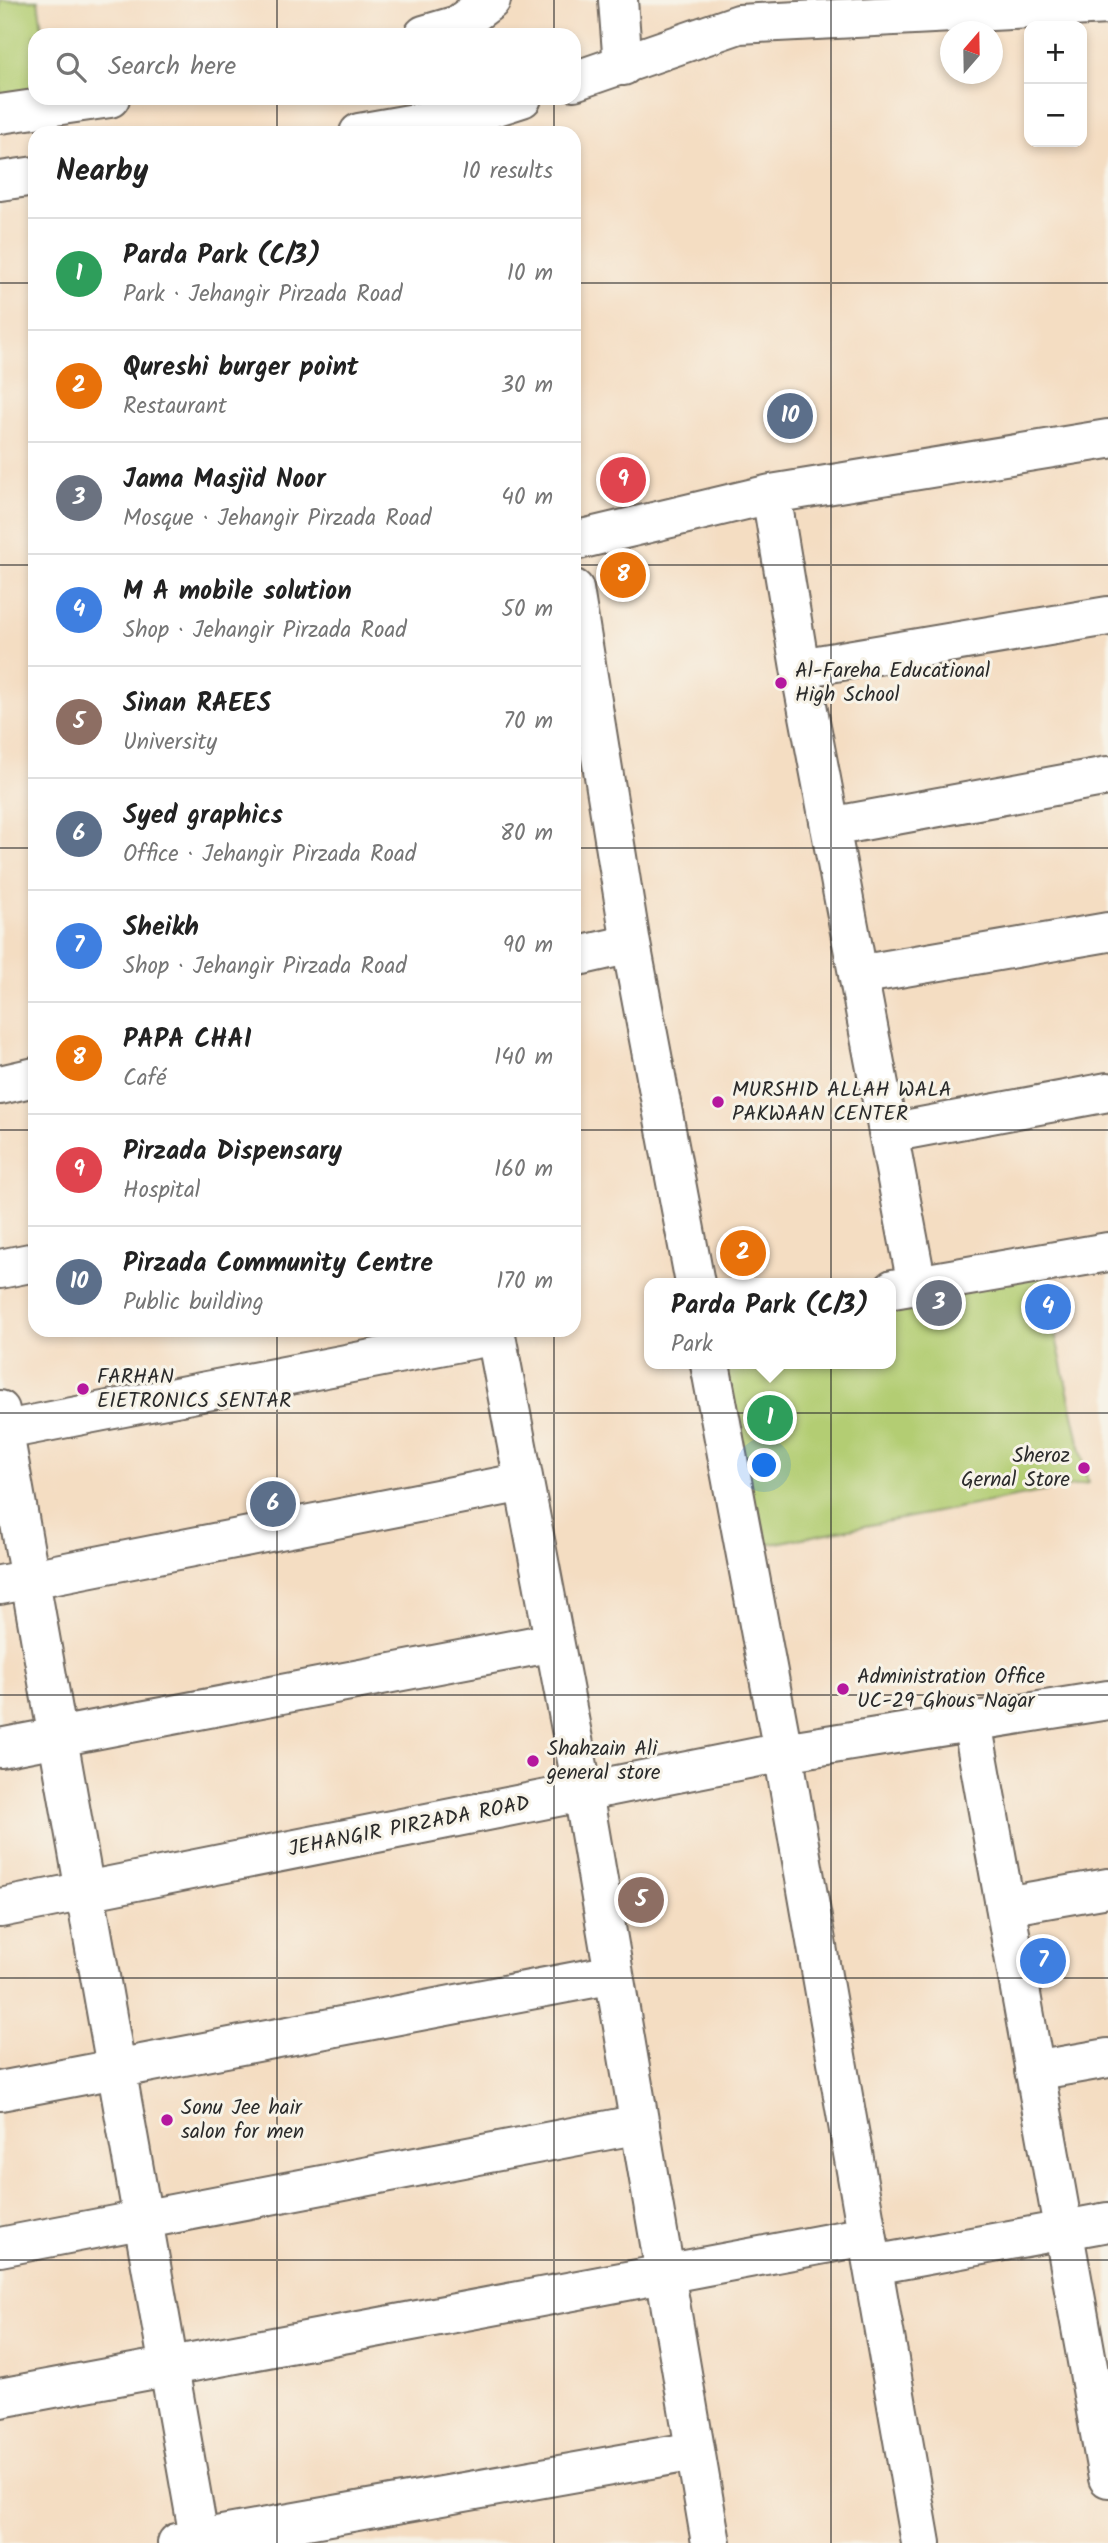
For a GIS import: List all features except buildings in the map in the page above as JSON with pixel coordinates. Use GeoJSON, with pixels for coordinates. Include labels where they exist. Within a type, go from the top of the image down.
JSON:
{"type":"FeatureCollection","features":[{"type":"Feature","properties":{"kind":"street"},"geometry":{"type":"LineString","coordinates":[[452,28],[491,0]]}},
{"type":"Feature","properties":{"kind":"street"},"geometry":{"type":"LineString","coordinates":[[618,0],[623,66]]}},
{"type":"Feature","properties":{"kind":"street"},"geometry":{"type":"LineString","coordinates":[[581,79],[739,24],[1108,5]]}},
{"type":"Feature","properties":{"kind":"street"},"geometry":{"type":"LineString","coordinates":[[0,114],[62,105]]}},
{"type":"Feature","properties":{"kind":"street"},"geometry":{"type":"LineString","coordinates":[[403,126],[479,114],[503,105]]}},
{"type":"Feature","properties":{"kind":"street"},"geometry":{"type":"LineString","coordinates":[[0,181],[28,178]]}},
{"type":"Feature","properties":{"kind":"street"},"geometry":{"type":"LineString","coordinates":[[581,539],[771,494],[1108,439]]}},
{"type":"Feature","properties":{"kind":"street"},"geometry":{"type":"LineString","coordinates":[[771,494],[800,668],[888,1133],[904,1287],[1108,1252]]}},
{"type":"Feature","properties":{"kind":"street"},"geometry":{"type":"LineString","coordinates":[[800,668],[1108,616]]}},
{"type":"Feature","properties":{"kind":"street"},"geometry":{"type":"LineString","coordinates":[[581,633],[631,944],[694,1278]]}},
{"type":"Feature","properties":{"kind":"street"},"geometry":{"type":"LineString","coordinates":[[830,827],[1108,776]]}},
{"type":"Feature","properties":{"kind":"street"},"geometry":{"type":"LineString","coordinates":[[858,975],[1108,932]]}},
{"type":"Feature","properties":{"kind":"street"},"geometry":{"type":"LineString","coordinates":[[581,955],[631,944]]}},
{"type":"Feature","properties":{"kind":"street"},"geometry":{"type":"LineString","coordinates":[[0,1085],[28,1079]]}},
{"type":"Feature","properties":{"kind":"street"},"geometry":{"type":"LineString","coordinates":[[888,1133],[1108,1092]]}},
{"type":"Feature","properties":{"kind":"street"},"geometry":{"type":"LineString","coordinates":[[0,1269],[28,1263]]}},
{"type":"Feature","properties":{"kind":"street"},"geometry":{"type":"LineString","coordinates":[[468,1337],[1,1424],[15,1582],[58,1737],[169,2367],[192,2542],[695,2451]]}},
{"type":"Feature","properties":{"kind":"street"},"geometry":{"type":"LineString","coordinates":[[496,1337],[583,1792],[710,2543]]}},
{"type":"Feature","properties":{"kind":"street"},"geometry":{"type":"LineString","coordinates":[[711,1369],[783,1752],[921,2543]]}},
{"type":"Feature","properties":{"kind":"street"},"geometry":{"type":"LineString","coordinates":[[15,1582],[524,1482]]}},
{"type":"Feature","properties":{"kind":"street"},"geometry":{"type":"LineString","coordinates":[[0,1748],[554,1642]]}},
{"type":"Feature","properties":{"kind":"street","name":"JEHANGIR PIRZADA ROAD"},"geometry":{"type":"LineString","coordinates":[[0,1908],[783,1752],[1108,1700]]}},
{"type":"Feature","properties":{"kind":"street"},"geometry":{"type":"LineString","coordinates":[[972,1722],[1063,2230],[1098,2367],[1108,2478]]}},
{"type":"Feature","properties":{"kind":"street"},"geometry":{"type":"LineString","coordinates":[[1005,1906],[1108,1888]]}},
{"type":"Feature","properties":{"kind":"street"},"geometry":{"type":"LineString","coordinates":[[0,2091],[614,1974]]}},
{"type":"Feature","properties":{"kind":"street"},"geometry":{"type":"LineString","coordinates":[[1034,2071],[1108,2059]]}},
{"type":"Feature","properties":{"kind":"street"},"geometry":{"type":"LineString","coordinates":[[0,2247],[640,2124]]}},
{"type":"Feature","properties":{"kind":"street"},"geometry":{"type":"LineString","coordinates":[[0,2398],[665,2274],[1063,2230],[1108,2222]]}},
{"type":"Feature","properties":{"kind":"green space"},"geometry":{"type":"Polygon","coordinates":[[[0,0],[38,0],[42,28],[28,28],[28,101],[0,114],[0,0]]]}},
{"type":"Feature","properties":{"kind":"green space"},"geometry":{"type":"Polygon","coordinates":[[[1040,1264],[1088,1483],[745,1549],[711,1369],[896,1369],[896,1289],[1040,1264]]]}},
{"type":"Feature","properties":{"kind":"place","name":"Pirzada Community Centre"},"geometry":{"type":"Point","coordinates":[790,416]}},
{"type":"Feature","properties":{"kind":"place","name":"Pirzada Dispensary"},"geometry":{"type":"Point","coordinates":[623,480]}},
{"type":"Feature","properties":{"kind":"place","name":"PAPA CHAI"},"geometry":{"type":"Point","coordinates":[623,575]}},
{"type":"Feature","properties":{"kind":"place","name":"Al-Fareha Educational High School"},"geometry":{"type":"Point","coordinates":[781,683]}},
{"type":"Feature","properties":{"kind":"place","name":"MURSHID ALLAH WALA PAKWAAN CENTER"},"geometry":{"type":"Point","coordinates":[718,1102]}},
{"type":"Feature","properties":{"kind":"place","name":"Qureshi burger point"},"geometry":{"type":"Point","coordinates":[743,1253]}},
{"type":"Feature","properties":{"kind":"place","name":"Jama Masjid Noor"},"geometry":{"type":"Point","coordinates":[939,1303]}},
{"type":"Feature","properties":{"kind":"place","name":"M A mobile solution"},"geometry":{"type":"Point","coordinates":[1048,1307]}},
{"type":"Feature","properties":{"kind":"place","name":"FARHAN EIETRONICS SENTAR"},"geometry":{"type":"Point","coordinates":[83,1389]}},
{"type":"Feature","properties":{"kind":"place","name":"Parda Park (C/3)"},"geometry":{"type":"Point","coordinates":[770,1418]}},
{"type":"Feature","properties":{"kind":"place","name":"Sheroz Gernal Store"},"geometry":{"type":"Point","coordinates":[1084,1468]}},
{"type":"Feature","properties":{"kind":"place","name":"Syed graphics"},"geometry":{"type":"Point","coordinates":[273,1504]}},
{"type":"Feature","properties":{"kind":"place","name":"Administration Office UC-29 Ghous Nagar"},"geometry":{"type":"Point","coordinates":[843,1689]}},
{"type":"Feature","properties":{"kind":"place","name":"Shahzain Ali general store"},"geometry":{"type":"Point","coordinates":[533,1761]}},
{"type":"Feature","properties":{"kind":"place","name":"Sinan RAEES"},"geometry":{"type":"Point","coordinates":[641,1900]}},
{"type":"Feature","properties":{"kind":"place","name":"Sheikh"},"geometry":{"type":"Point","coordinates":[1043,1961]}},
{"type":"Feature","properties":{"kind":"place","name":"Sonu Jee hair salon for men"},"geometry":{"type":"Point","coordinates":[167,2120]}}]}
